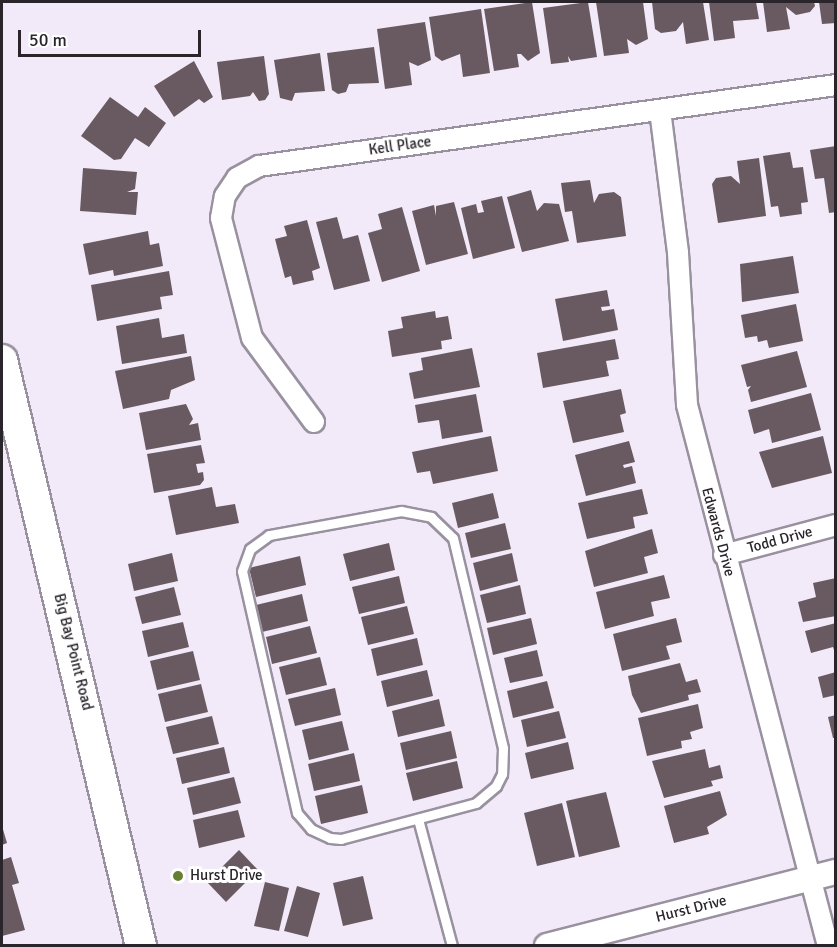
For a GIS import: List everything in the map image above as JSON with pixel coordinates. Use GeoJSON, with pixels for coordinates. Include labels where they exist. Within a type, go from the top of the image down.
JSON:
{"type":"FeatureCollection","features":[{"type":"Feature","properties":{"kind":"main road","name":"Big Bay Point Road"},"geometry":{"type":"LineString","coordinates":[[2,360],[141,945]]}},
{"type":"Feature","properties":{"kind":"street","name":"Kell Place"},"geometry":{"type":"LineString","coordinates":[[314,422],[252,338],[221,218],[225,196],[237,178],[259,166],[836,85]]}},
{"type":"Feature","properties":{"kind":"street","name":"Edwards Drive"},"geometry":{"type":"LineString","coordinates":[[660,110],[678,253],[687,405],[724,555],[828,945]]}},
{"type":"Feature","properties":{"kind":"street","name":"Todd Drive"},"geometry":{"type":"LineString","coordinates":[[724,555],[836,525]]}},
{"type":"Feature","properties":{"kind":"street","name":"Hurst Drive"},"geometry":{"type":"LineString","coordinates":[[547,945],[836,872]]}},
{"type":"Feature","properties":{"kind":"lane"},"geometry":{"type":"LineString","coordinates":[[401,511],[431,517],[453,538],[504,761],[496,786],[488,796],[418,819],[341,839],[320,834],[297,813],[243,582],[245,560],[258,541],[269,535],[401,511]]}},
{"type":"Feature","properties":{"kind":"lane"},"geometry":{"type":"LineString","coordinates":[[418,819],[452,945]]}},
{"type":"Feature","properties":{"kind":"building"},"geometry":{"type":"Polygon","coordinates":[[[532,2],[540,53],[528,61],[521,54],[517,54],[519,67],[494,71],[484,9],[532,2]]]}},
{"type":"Feature","properties":{"kind":"building"},"geometry":{"type":"Polygon","coordinates":[[[588,2],[597,57],[571,61],[568,56],[569,62],[551,64],[543,8],[588,2]]]}},
{"type":"Feature","properties":{"kind":"building"},"geometry":{"type":"Polygon","coordinates":[[[596,2],[643,2],[648,39],[636,45],[627,39],[629,53],[604,56],[596,2]]]}},
{"type":"Feature","properties":{"kind":"building"},"geometry":{"type":"Polygon","coordinates":[[[652,2],[703,2],[709,40],[686,44],[683,22],[676,31],[661,33],[655,29],[652,2]]]}},
{"type":"Feature","properties":{"kind":"building"},"geometry":{"type":"Polygon","coordinates":[[[709,2],[756,2],[759,19],[733,21],[735,38],[714,41],[709,2]]]}},
{"type":"Feature","properties":{"kind":"building"},"geometry":{"type":"Polygon","coordinates":[[[763,2],[814,2],[815,6],[810,12],[796,15],[786,7],[790,29],[767,32],[763,2]]]}},
{"type":"Feature","properties":{"kind":"building"},"geometry":{"type":"Polygon","coordinates":[[[819,2],[836,2],[836,23],[822,24],[819,2]]]}},
{"type":"Feature","properties":{"kind":"building"},"geometry":{"type":"Polygon","coordinates":[[[481,9],[490,73],[463,77],[460,54],[442,61],[435,56],[429,17],[481,9]]]}},
{"type":"Feature","properties":{"kind":"building"},"geometry":{"type":"Polygon","coordinates":[[[425,22],[431,60],[418,66],[409,62],[412,85],[385,89],[377,29],[425,22]]]}},
{"type":"Feature","properties":{"kind":"building"},"geometry":{"type":"Polygon","coordinates":[[[374,47],[379,83],[349,84],[346,92],[338,94],[332,90],[327,53],[374,47]]]}},
{"type":"Feature","properties":{"kind":"building"},"geometry":{"type":"Polygon","coordinates":[[[320,53],[325,91],[295,93],[292,101],[280,98],[274,60],[320,53]]]}},
{"type":"Feature","properties":{"kind":"building"},"geometry":{"type":"Polygon","coordinates":[[[264,56],[269,94],[265,100],[259,101],[253,92],[250,96],[222,100],[217,62],[264,56]]]}},
{"type":"Feature","properties":{"kind":"building"},"geometry":{"type":"Polygon","coordinates":[[[194,61],[213,97],[204,103],[199,99],[174,117],[154,86],[194,61]]]}},
{"type":"Feature","properties":{"kind":"building"},"geometry":{"type":"Polygon","coordinates":[[[110,97],[138,117],[145,107],[166,123],[149,147],[135,138],[121,159],[114,160],[81,136],[110,97]]]}},
{"type":"Feature","properties":{"kind":"building"},"geometry":{"type":"Polygon","coordinates":[[[836,146],[836,212],[829,213],[824,178],[815,179],[810,150],[836,146]]]}},
{"type":"Feature","properties":{"kind":"building"},"geometry":{"type":"Polygon","coordinates":[[[790,152],[793,168],[803,167],[808,202],[801,203],[802,214],[780,217],[778,206],[771,207],[763,156],[790,152]]]}},
{"type":"Feature","properties":{"kind":"building"},"geometry":{"type":"Polygon","coordinates":[[[759,158],[766,216],[718,223],[712,184],[716,178],[731,176],[740,184],[737,161],[759,158]]]}},
{"type":"Feature","properties":{"kind":"building"},"geometry":{"type":"Polygon","coordinates":[[[83,168],[137,172],[135,189],[127,192],[138,192],[136,215],[80,211],[83,168]]]}},
{"type":"Feature","properties":{"kind":"building"},"geometry":{"type":"Polygon","coordinates":[[[590,180],[594,203],[599,194],[614,192],[621,197],[626,236],[577,243],[572,211],[565,212],[561,183],[590,180]]]}},
{"type":"Feature","properties":{"kind":"building"},"geometry":{"type":"Polygon","coordinates":[[[531,190],[537,211],[544,203],[559,204],[569,241],[522,252],[507,197],[531,190]]]}},
{"type":"Feature","properties":{"kind":"building"},"geometry":{"type":"Polygon","coordinates":[[[502,196],[515,248],[473,259],[461,208],[476,204],[478,213],[484,212],[481,201],[502,196]]]}},
{"type":"Feature","properties":{"kind":"building"},"geometry":{"type":"Polygon","coordinates":[[[454,202],[468,254],[426,265],[412,211],[434,205],[436,216],[436,206],[454,202]]]}},
{"type":"Feature","properties":{"kind":"building"},"geometry":{"type":"Polygon","coordinates":[[[402,207],[420,271],[382,282],[368,233],[382,229],[378,214],[402,207]]]}},
{"type":"Feature","properties":{"kind":"building"},"geometry":{"type":"Polygon","coordinates":[[[337,217],[343,239],[358,235],[370,281],[334,290],[316,222],[337,217]]]}},
{"type":"Feature","properties":{"kind":"building"},"geometry":{"type":"Polygon","coordinates":[[[307,220],[320,268],[312,271],[314,280],[293,285],[291,276],[285,278],[275,239],[287,236],[284,226],[307,220]]]}},
{"type":"Feature","properties":{"kind":"building"},"geometry":{"type":"Polygon","coordinates":[[[148,231],[150,245],[159,243],[163,266],[114,276],[113,270],[89,275],[83,244],[148,231]]]}},
{"type":"Feature","properties":{"kind":"building"},"geometry":{"type":"Polygon","coordinates":[[[793,256],[799,293],[742,302],[740,264],[793,256]]]}},
{"type":"Feature","properties":{"kind":"building"},"geometry":{"type":"Polygon","coordinates":[[[169,271],[173,295],[160,297],[162,309],[97,321],[91,285],[169,271]]]}},
{"type":"Feature","properties":{"kind":"building"},"geometry":{"type":"Polygon","coordinates":[[[607,290],[610,306],[601,307],[602,311],[614,309],[618,330],[563,341],[555,299],[607,290]]]}},
{"type":"Feature","properties":{"kind":"building"},"geometry":{"type":"Polygon","coordinates":[[[796,304],[803,341],[769,348],[767,340],[758,342],[757,336],[745,338],[741,315],[796,304]]]}},
{"type":"Feature","properties":{"kind":"building"},"geometry":{"type":"Polygon","coordinates":[[[435,311],[436,318],[448,316],[452,339],[441,341],[442,349],[392,357],[388,331],[403,328],[401,317],[435,311]]]}},
{"type":"Feature","properties":{"kind":"building"},"geometry":{"type":"Polygon","coordinates":[[[159,318],[162,338],[184,334],[187,353],[122,364],[116,326],[159,318]]]}},
{"type":"Feature","properties":{"kind":"building"},"geometry":{"type":"Polygon","coordinates":[[[615,339],[619,359],[606,361],[609,376],[543,388],[537,353],[615,339]]]}},
{"type":"Feature","properties":{"kind":"building"},"geometry":{"type":"Polygon","coordinates":[[[472,348],[480,387],[414,399],[409,373],[423,370],[421,358],[472,348]]]}},
{"type":"Feature","properties":{"kind":"building"},"geometry":{"type":"Polygon","coordinates":[[[797,351],[807,387],[751,402],[748,390],[751,386],[747,387],[741,365],[797,351]]]}},
{"type":"Feature","properties":{"kind":"building"},"geometry":{"type":"Polygon","coordinates":[[[191,356],[195,380],[171,390],[169,399],[123,409],[115,371],[191,356]]]}},
{"type":"Feature","properties":{"kind":"building"},"geometry":{"type":"Polygon","coordinates":[[[621,389],[626,413],[620,415],[624,432],[573,443],[563,401],[621,389]]]}},
{"type":"Feature","properties":{"kind":"building"},"geometry":{"type":"Polygon","coordinates":[[[811,393],[821,430],[772,443],[769,429],[754,434],[748,410],[811,393]]]}},
{"type":"Feature","properties":{"kind":"building"},"geometry":{"type":"Polygon","coordinates":[[[476,394],[483,432],[442,439],[439,420],[418,423],[415,405],[476,394]]]}},
{"type":"Feature","properties":{"kind":"building"},"geometry":{"type":"Polygon","coordinates":[[[186,404],[193,419],[189,425],[198,423],[201,440],[146,450],[139,413],[186,404]]]}},
{"type":"Feature","properties":{"kind":"building"},"geometry":{"type":"Polygon","coordinates":[[[491,436],[498,471],[433,484],[430,471],[417,473],[412,452],[491,436]]]}},
{"type":"Feature","properties":{"kind":"building"},"geometry":{"type":"Polygon","coordinates":[[[823,436],[832,473],[772,488],[759,452],[823,436]]]}},
{"type":"Feature","properties":{"kind":"building"},"geometry":{"type":"Polygon","coordinates":[[[629,441],[635,462],[623,465],[624,468],[632,466],[636,483],[586,496],[575,455],[629,441]]]}},
{"type":"Feature","properties":{"kind":"building"},"geometry":{"type":"Polygon","coordinates":[[[201,445],[205,463],[196,464],[198,473],[203,472],[204,480],[200,485],[154,493],[147,454],[201,445]]]}},
{"type":"Feature","properties":{"kind":"building"},"geometry":{"type":"Polygon","coordinates":[[[212,487],[216,507],[235,504],[239,523],[176,535],[168,496],[212,487]]]}},
{"type":"Feature","properties":{"kind":"building"},"geometry":{"type":"Polygon","coordinates":[[[642,489],[648,514],[633,517],[635,528],[587,539],[578,503],[642,489]]]}},
{"type":"Feature","properties":{"kind":"building"},"geometry":{"type":"Polygon","coordinates":[[[493,493],[499,518],[458,528],[452,503],[493,493]]]}},
{"type":"Feature","properties":{"kind":"building"},"geometry":{"type":"Polygon","coordinates":[[[505,523],[511,549],[471,558],[465,533],[505,523]]]}},
{"type":"Feature","properties":{"kind":"building"},"geometry":{"type":"Polygon","coordinates":[[[652,529],[658,553],[644,557],[648,573],[594,587],[585,551],[652,529]]]}},
{"type":"Feature","properties":{"kind":"building"},"geometry":{"type":"Polygon","coordinates":[[[389,543],[395,570],[350,581],[343,554],[389,543]]]}},
{"type":"Feature","properties":{"kind":"building"},"geometry":{"type":"Polygon","coordinates":[[[172,553],[178,581],[134,591],[128,564],[172,553]]]}},
{"type":"Feature","properties":{"kind":"building"},"geometry":{"type":"Polygon","coordinates":[[[512,553],[518,581],[480,591],[473,563],[512,553]]]}},
{"type":"Feature","properties":{"kind":"building"},"geometry":{"type":"Polygon","coordinates":[[[300,556],[306,585],[256,597],[249,568],[300,556]]]}},
{"type":"Feature","properties":{"kind":"building"},"geometry":{"type":"Polygon","coordinates":[[[664,575],[670,598],[651,602],[654,616],[605,629],[596,592],[664,575]]]}},
{"type":"Feature","properties":{"kind":"building"},"geometry":{"type":"Polygon","coordinates":[[[399,576],[405,603],[359,614],[352,587],[399,576]]]}},
{"type":"Feature","properties":{"kind":"building"},"geometry":{"type":"Polygon","coordinates":[[[836,578],[836,616],[803,622],[798,602],[816,597],[813,583],[836,578]]]}},
{"type":"Feature","properties":{"kind":"building"},"geometry":{"type":"Polygon","coordinates":[[[520,585],[526,614],[487,623],[480,595],[520,585]]]}},
{"type":"Feature","properties":{"kind":"building"},"geometry":{"type":"Polygon","coordinates":[[[174,587],[181,615],[142,624],[135,597],[174,587]]]}},
{"type":"Feature","properties":{"kind":"building"},"geometry":{"type":"Polygon","coordinates":[[[302,594],[308,621],[262,632],[256,605],[302,594]]]}},
{"type":"Feature","properties":{"kind":"building"},"geometry":{"type":"Polygon","coordinates":[[[407,606],[414,634],[368,645],[361,617],[407,606]]]}},
{"type":"Feature","properties":{"kind":"building"},"geometry":{"type":"Polygon","coordinates":[[[531,618],[537,644],[493,655],[487,628],[531,618]]]}},
{"type":"Feature","properties":{"kind":"building"},"geometry":{"type":"Polygon","coordinates":[[[676,618],[682,642],[666,646],[670,659],[622,671],[613,634],[676,618]]]}},
{"type":"Feature","properties":{"kind":"building"},"geometry":{"type":"Polygon","coordinates":[[[183,622],[189,647],[148,657],[142,631],[183,622]]]}},
{"type":"Feature","properties":{"kind":"building"},"geometry":{"type":"Polygon","coordinates":[[[836,623],[836,656],[833,647],[811,653],[805,631],[836,623]]]}},
{"type":"Feature","properties":{"kind":"building"},"geometry":{"type":"Polygon","coordinates":[[[310,626],[317,653],[272,664],[266,637],[310,626]]]}},
{"type":"Feature","properties":{"kind":"building"},"geometry":{"type":"Polygon","coordinates":[[[417,638],[423,665],[377,676],[371,649],[417,638]]]}},
{"type":"Feature","properties":{"kind":"building"},"geometry":{"type":"Polygon","coordinates":[[[537,650],[543,676],[510,683],[504,658],[537,650]]]}},
{"type":"Feature","properties":{"kind":"building"},"geometry":{"type":"Polygon","coordinates":[[[193,651],[200,680],[157,690],[150,661],[193,651]]]}},
{"type":"Feature","properties":{"kind":"building"},"geometry":{"type":"Polygon","coordinates":[[[320,657],[327,685],[286,695],[279,667],[320,657]]]}},
{"type":"Feature","properties":{"kind":"building"},"geometry":{"type":"Polygon","coordinates":[[[680,663],[686,682],[697,679],[701,692],[688,695],[689,700],[641,713],[632,695],[628,676],[680,663]]]}},
{"type":"Feature","properties":{"kind":"building"},"geometry":{"type":"Polygon","coordinates":[[[427,670],[433,696],[387,707],[381,681],[427,670]]]}},
{"type":"Feature","properties":{"kind":"building"},"geometry":{"type":"Polygon","coordinates":[[[836,672],[836,695],[823,698],[818,677],[836,672]]]}},
{"type":"Feature","properties":{"kind":"building"},"geometry":{"type":"Polygon","coordinates":[[[547,681],[554,708],[513,718],[507,691],[547,681]]]}},
{"type":"Feature","properties":{"kind":"building"},"geometry":{"type":"Polygon","coordinates":[[[201,684],[208,712],[165,722],[158,694],[201,684]]]}},
{"type":"Feature","properties":{"kind":"building"},"geometry":{"type":"Polygon","coordinates":[[[335,688],[341,715],[295,726],[288,699],[335,688]]]}},
{"type":"Feature","properties":{"kind":"building"},"geometry":{"type":"Polygon","coordinates":[[[439,699],[445,726],[398,737],[392,711],[439,699]]]}},
{"type":"Feature","properties":{"kind":"building"},"geometry":{"type":"Polygon","coordinates":[[[698,704],[703,728],[690,732],[692,739],[681,741],[682,748],[647,756],[638,718],[698,704]]]}},
{"type":"Feature","properties":{"kind":"building"},"geometry":{"type":"Polygon","coordinates":[[[559,711],[566,738],[527,747],[521,720],[559,711]]]}},
{"type":"Feature","properties":{"kind":"building"},"geometry":{"type":"Polygon","coordinates":[[[836,715],[836,738],[833,738],[828,717],[836,715]]]}},
{"type":"Feature","properties":{"kind":"building"},"geometry":{"type":"Polygon","coordinates":[[[212,716],[219,744],[173,754],[166,727],[212,716]]]}},
{"type":"Feature","properties":{"kind":"building"},"geometry":{"type":"Polygon","coordinates":[[[342,721],[349,750],[309,760],[302,730],[342,721]]]}},
{"type":"Feature","properties":{"kind":"building"},"geometry":{"type":"Polygon","coordinates":[[[451,731],[457,758],[406,770],[400,743],[451,731]]]}},
{"type":"Feature","properties":{"kind":"building"},"geometry":{"type":"Polygon","coordinates":[[[568,742],[574,769],[531,779],[525,753],[568,742]]]}},
{"type":"Feature","properties":{"kind":"building"},"geometry":{"type":"Polygon","coordinates":[[[224,747],[230,773],[182,784],[176,758],[224,747]]]}},
{"type":"Feature","properties":{"kind":"building"},"geometry":{"type":"Polygon","coordinates":[[[705,749],[709,768],[720,765],[723,778],[711,781],[713,786],[664,798],[652,761],[705,749]]]}},
{"type":"Feature","properties":{"kind":"building"},"geometry":{"type":"Polygon","coordinates":[[[354,753],[360,781],[314,791],[308,764],[354,753]]]}},
{"type":"Feature","properties":{"kind":"building"},"geometry":{"type":"Polygon","coordinates":[[[457,761],[463,788],[413,801],[406,773],[457,761]]]}},
{"type":"Feature","properties":{"kind":"building"},"geometry":{"type":"Polygon","coordinates":[[[234,777],[241,803],[193,815],[187,788],[234,777]]]}},
{"type":"Feature","properties":{"kind":"building"},"geometry":{"type":"Polygon","coordinates":[[[362,785],[368,813],[321,824],[315,796],[362,785]]]}},
{"type":"Feature","properties":{"kind":"building"},"geometry":{"type":"Polygon","coordinates":[[[720,791],[727,815],[707,827],[709,834],[674,843],[664,806],[720,791]]]}},
{"type":"Feature","properties":{"kind":"building"},"geometry":{"type":"Polygon","coordinates":[[[606,792],[620,847],[579,857],[566,801],[606,792]]]}},
{"type":"Feature","properties":{"kind":"building"},"geometry":{"type":"Polygon","coordinates":[[[562,803],[575,857],[537,866],[524,813],[562,803]]]}},
{"type":"Feature","properties":{"kind":"building"},"geometry":{"type":"Polygon","coordinates":[[[238,810],[245,837],[199,848],[193,820],[238,810]]]}},
{"type":"Feature","properties":{"kind":"building"},"geometry":{"type":"Polygon","coordinates":[[[2,826],[7,843],[2,845],[2,826]]]}},
{"type":"Feature","properties":{"kind":"building"},"geometry":{"type":"Polygon","coordinates":[[[239,850],[258,870],[226,902],[207,882],[239,850]]]}},
{"type":"Feature","properties":{"kind":"building"},"geometry":{"type":"Polygon","coordinates":[[[11,857],[19,883],[12,885],[25,930],[2,936],[2,860],[11,857]]]}},
{"type":"Feature","properties":{"kind":"building"},"geometry":{"type":"Polygon","coordinates":[[[363,876],[373,919],[343,926],[333,883],[363,876]]]}},
{"type":"Feature","properties":{"kind":"building"},"geometry":{"type":"Polygon","coordinates":[[[265,882],[289,888],[279,931],[254,926],[265,882]]]}},
{"type":"Feature","properties":{"kind":"building"},"geometry":{"type":"Polygon","coordinates":[[[297,886],[320,893],[308,937],[284,931],[297,886]]]}},
{"type":"Feature","properties":{"kind":"place","name":"Hurst Drive"},"geometry":{"type":"Point","coordinates":[178,876]}}]}
